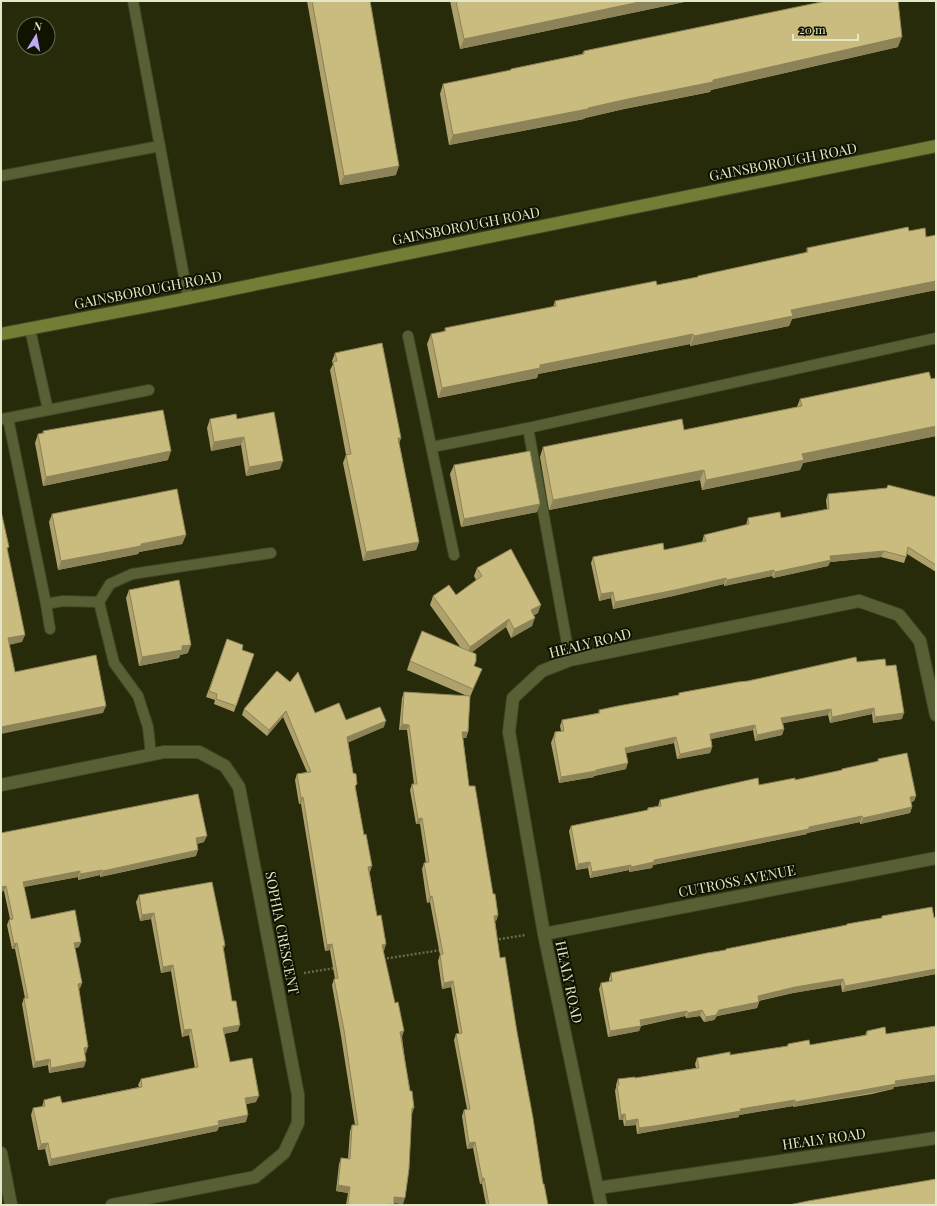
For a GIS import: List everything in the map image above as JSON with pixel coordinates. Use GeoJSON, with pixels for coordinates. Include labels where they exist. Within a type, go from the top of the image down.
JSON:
{"type":"FeatureCollection","features":[{"type":"Feature","properties":{"kind":"main road","name":"GAINSBOROUGH ROAD"},"geometry":{"type":"LineString","coordinates":[[1,334],[188,298],[936,146]]}},
{"type":"Feature","properties":{"kind":"street","name":"HEALY ROAD"},"geometry":{"type":"LineString","coordinates":[[601,1205],[544,934],[509,732],[513,698],[542,671],[570,660],[859,600],[899,616],[920,641],[936,715]]}},
{"type":"Feature","properties":{"kind":"street","name":"SOPHIA CRESCENT"},"geometry":{"type":"LineString","coordinates":[[1,785],[164,752],[199,752],[225,766],[239,787],[298,1094],[298,1123],[284,1153],[255,1177],[112,1205]]}},
{"type":"Feature","properties":{"kind":"street","name":"CUTROSS AVENUE"},"geometry":{"type":"LineString","coordinates":[[544,934],[936,858]]}},
{"type":"Feature","properties":{"kind":"street","name":"HEALY ROAD"},"geometry":{"type":"LineString","coordinates":[[598,1188],[936,1138]]}},
{"type":"Feature","properties":{"kind":"street"},"geometry":{"type":"LineString","coordinates":[[1,1153],[11,1205]]}},
{"type":"Feature","properties":{"kind":"lane"},"geometry":{"type":"LineString","coordinates":[[133,1],[188,298]]}},
{"type":"Feature","properties":{"kind":"lane"},"geometry":{"type":"LineString","coordinates":[[1,176],[160,146]]}},
{"type":"Feature","properties":{"kind":"lane"},"geometry":{"type":"LineString","coordinates":[[30,329],[48,410]]}},
{"type":"Feature","properties":{"kind":"lane"},"geometry":{"type":"LineString","coordinates":[[408,336],[454,555]]}},
{"type":"Feature","properties":{"kind":"lane"},"geometry":{"type":"LineString","coordinates":[[432,447],[528,428],[936,338]]}},
{"type":"Feature","properties":{"kind":"lane"},"geometry":{"type":"LineString","coordinates":[[50,629],[46,604],[5,418],[149,390]]}},
{"type":"Feature","properties":{"kind":"lane"},"geometry":{"type":"LineString","coordinates":[[528,428],[570,660]]}},
{"type":"Feature","properties":{"kind":"lane"},"geometry":{"type":"LineString","coordinates":[[151,755],[148,727],[138,696],[114,663],[99,602],[110,584],[132,574],[271,553]]}},
{"type":"Feature","properties":{"kind":"lane"},"geometry":{"type":"LineString","coordinates":[[46,604],[63,601],[99,602]]}},
{"type":"Feature","properties":{"kind":"path"},"geometry":{"type":"LineString","coordinates":[[493,941],[524,936]]}},
{"type":"Feature","properties":{"kind":"path"},"geometry":{"type":"LineString","coordinates":[[383,959],[446,949]]}},
{"type":"Feature","properties":{"kind":"path"},"geometry":{"type":"LineString","coordinates":[[304,973],[336,967]]}},
{"type":"Feature","properties":{"kind":"building"},"geometry":{"type":"Polygon","coordinates":[[[312,1],[370,1],[399,166],[344,176],[312,1]]]}},
{"type":"Feature","properties":{"kind":"building"},"geometry":{"type":"Polygon","coordinates":[[[456,1],[644,1],[464,39],[456,1]]]}},
{"type":"Feature","properties":{"kind":"building"},"geometry":{"type":"Polygon","coordinates":[[[826,1],[898,1],[902,37],[713,80],[713,82],[628,99],[588,109],[453,135],[443,84],[584,54],[584,51],[826,1]]]}},
{"type":"Feature","properties":{"kind":"building"},"geometry":{"type":"Polygon","coordinates":[[[908,227],[909,231],[925,228],[926,237],[936,235],[936,281],[791,310],[793,316],[694,336],[693,334],[540,365],[540,368],[442,388],[431,334],[446,331],[445,328],[556,306],[555,301],[656,281],[657,285],[698,277],[808,252],[807,248],[908,227]]]}},
{"type":"Feature","properties":{"kind":"building"},"geometry":{"type":"Polygon","coordinates":[[[382,343],[401,438],[398,438],[419,542],[366,552],[346,455],[351,454],[333,362],[337,361],[335,353],[382,343]]]}},
{"type":"Feature","properties":{"kind":"building"},"geometry":{"type":"Polygon","coordinates":[[[929,372],[931,379],[936,378],[936,426],[802,454],[804,460],[706,480],[704,470],[553,500],[543,447],[682,419],[684,430],[802,406],[800,399],[929,372]]]}},
{"type":"Feature","properties":{"kind":"building"},"geometry":{"type":"Polygon","coordinates":[[[163,410],[171,451],[46,477],[38,434],[44,433],[43,431],[163,410]]]}},
{"type":"Feature","properties":{"kind":"building"},"geometry":{"type":"Polygon","coordinates":[[[274,412],[283,461],[249,467],[244,437],[214,442],[210,419],[236,414],[237,419],[274,412]]]}},
{"type":"Feature","properties":{"kind":"building"},"geometry":{"type":"Polygon","coordinates":[[[530,451],[540,504],[464,519],[454,465],[530,451]]]}},
{"type":"Feature","properties":{"kind":"building"},"geometry":{"type":"Polygon","coordinates":[[[888,485],[936,497],[936,565],[908,547],[906,557],[884,551],[830,556],[831,560],[775,572],[774,570],[727,580],[726,578],[615,602],[613,592],[601,594],[593,557],[663,543],[664,550],[706,541],[704,535],[749,524],[748,518],[780,512],[781,518],[829,509],[828,494],[887,488],[888,485]]]}},
{"type":"Feature","properties":{"kind":"building"},"geometry":{"type":"Polygon","coordinates":[[[177,489],[186,535],[141,544],[141,546],[61,561],[52,514],[177,489]]]}},
{"type":"Feature","properties":{"kind":"building"},"geometry":{"type":"Polygon","coordinates":[[[1,511],[25,635],[8,638],[15,672],[96,655],[106,706],[1,727],[1,511]]]}},
{"type":"Feature","properties":{"kind":"building"},"geometry":{"type":"Polygon","coordinates":[[[511,549],[541,605],[531,610],[535,618],[514,629],[509,619],[470,647],[433,596],[449,585],[456,595],[482,576],[477,568],[511,549]]]}},
{"type":"Feature","properties":{"kind":"building"},"geometry":{"type":"Polygon","coordinates":[[[179,580],[191,645],[182,646],[182,650],[142,657],[129,590],[179,580]]]}},
{"type":"Feature","properties":{"kind":"building"},"geometry":{"type":"Polygon","coordinates":[[[422,631],[476,654],[474,666],[482,669],[473,689],[410,661],[422,631]]]}},
{"type":"Feature","properties":{"kind":"building"},"geometry":{"type":"Polygon","coordinates":[[[227,639],[243,645],[242,650],[254,654],[236,706],[216,699],[217,694],[209,691],[227,639]]]}},
{"type":"Feature","properties":{"kind":"building"},"geometry":{"type":"Polygon","coordinates":[[[856,657],[857,662],[885,659],[886,666],[896,665],[904,713],[875,717],[874,708],[832,717],[831,709],[781,718],[784,729],[757,735],[755,725],[710,734],[712,747],[680,754],[676,737],[625,748],[628,763],[596,771],[561,777],[554,737],[555,732],[564,731],[562,720],[600,713],[599,710],[679,695],[679,693],[748,681],[856,657]]]}},
{"type":"Feature","properties":{"kind":"building"},"geometry":{"type":"Polygon","coordinates":[[[277,671],[290,682],[298,672],[315,713],[339,703],[346,720],[380,707],[386,721],[347,737],[353,773],[356,774],[357,784],[355,786],[364,835],[366,834],[372,866],[368,867],[377,916],[381,915],[386,944],[382,945],[395,1003],[398,1002],[404,1031],[400,1032],[414,1108],[412,1108],[409,1169],[405,1198],[394,1197],[394,1205],[348,1204],[350,1187],[338,1185],[341,1158],[350,1159],[352,1125],[358,1125],[344,1030],[334,979],[338,978],[332,944],[327,945],[303,797],[301,798],[297,774],[311,772],[286,711],[269,730],[244,709],[277,671]]]}},
{"type":"Feature","properties":{"kind":"building"},"geometry":{"type":"Polygon","coordinates":[[[404,692],[470,696],[468,732],[462,732],[469,786],[475,786],[493,894],[495,894],[498,915],[494,916],[500,958],[505,957],[543,1184],[548,1205],[489,1205],[475,1142],[469,1143],[464,1110],[470,1109],[456,1034],[462,1033],[453,981],[444,983],[440,955],[443,954],[424,863],[429,862],[422,818],[418,819],[412,784],[417,784],[409,725],[402,724],[404,692]]]}},
{"type":"Feature","properties":{"kind":"building"},"geometry":{"type":"Polygon","coordinates":[[[907,753],[916,796],[910,797],[912,807],[863,818],[862,816],[809,827],[809,829],[654,860],[654,862],[631,867],[631,865],[592,872],[590,862],[578,864],[571,826],[648,810],[648,808],[661,806],[660,800],[758,778],[759,785],[795,778],[795,780],[842,770],[879,761],[878,759],[907,753]]]}},
{"type":"Feature","properties":{"kind":"building"},"geometry":{"type":"Polygon","coordinates":[[[198,794],[207,836],[196,838],[198,850],[103,871],[80,874],[80,871],[23,882],[31,919],[75,910],[81,942],[74,943],[82,983],[78,984],[88,1047],[84,1048],[86,1061],[51,1068],[50,1059],[35,1062],[24,998],[28,998],[17,943],[14,944],[9,920],[13,919],[6,886],[1,887],[1,833],[198,794]]]}},
{"type":"Feature","properties":{"kind":"building"},"geometry":{"type":"Polygon","coordinates":[[[212,882],[225,945],[223,946],[232,1001],[236,1001],[240,1025],[223,1028],[230,1062],[252,1058],[259,1096],[245,1098],[248,1115],[218,1121],[219,1125],[51,1159],[48,1143],[41,1144],[33,1108],[45,1106],[44,1100],[60,1096],[62,1103],[142,1087],[141,1079],[198,1067],[191,1029],[184,1030],[173,965],[163,967],[154,913],[142,915],[139,895],[212,882]]]}},
{"type":"Feature","properties":{"kind":"building"},"geometry":{"type":"Polygon","coordinates":[[[932,907],[934,918],[936,917],[936,969],[845,986],[843,979],[795,987],[758,996],[759,1002],[719,1010],[716,1015],[706,1017],[702,1010],[688,1013],[687,1011],[640,1020],[641,1026],[610,1031],[601,983],[612,981],[611,973],[882,918],[882,916],[932,907]]]}},
{"type":"Feature","properties":{"kind":"building"},"geometry":{"type":"Polygon","coordinates":[[[936,1026],[936,1075],[895,1081],[896,1084],[874,1088],[795,1102],[795,1100],[740,1109],[741,1111],[639,1128],[638,1119],[626,1121],[625,1114],[621,1115],[617,1085],[619,1085],[618,1079],[635,1078],[699,1068],[697,1058],[730,1052],[730,1055],[788,1046],[788,1044],[809,1040],[810,1045],[867,1035],[867,1031],[885,1027],[886,1034],[936,1026]]]}},
{"type":"Feature","properties":{"kind":"building"},"geometry":{"type":"Polygon","coordinates":[[[936,1179],[936,1205],[789,1205],[808,1201],[936,1179]]]}}]}
